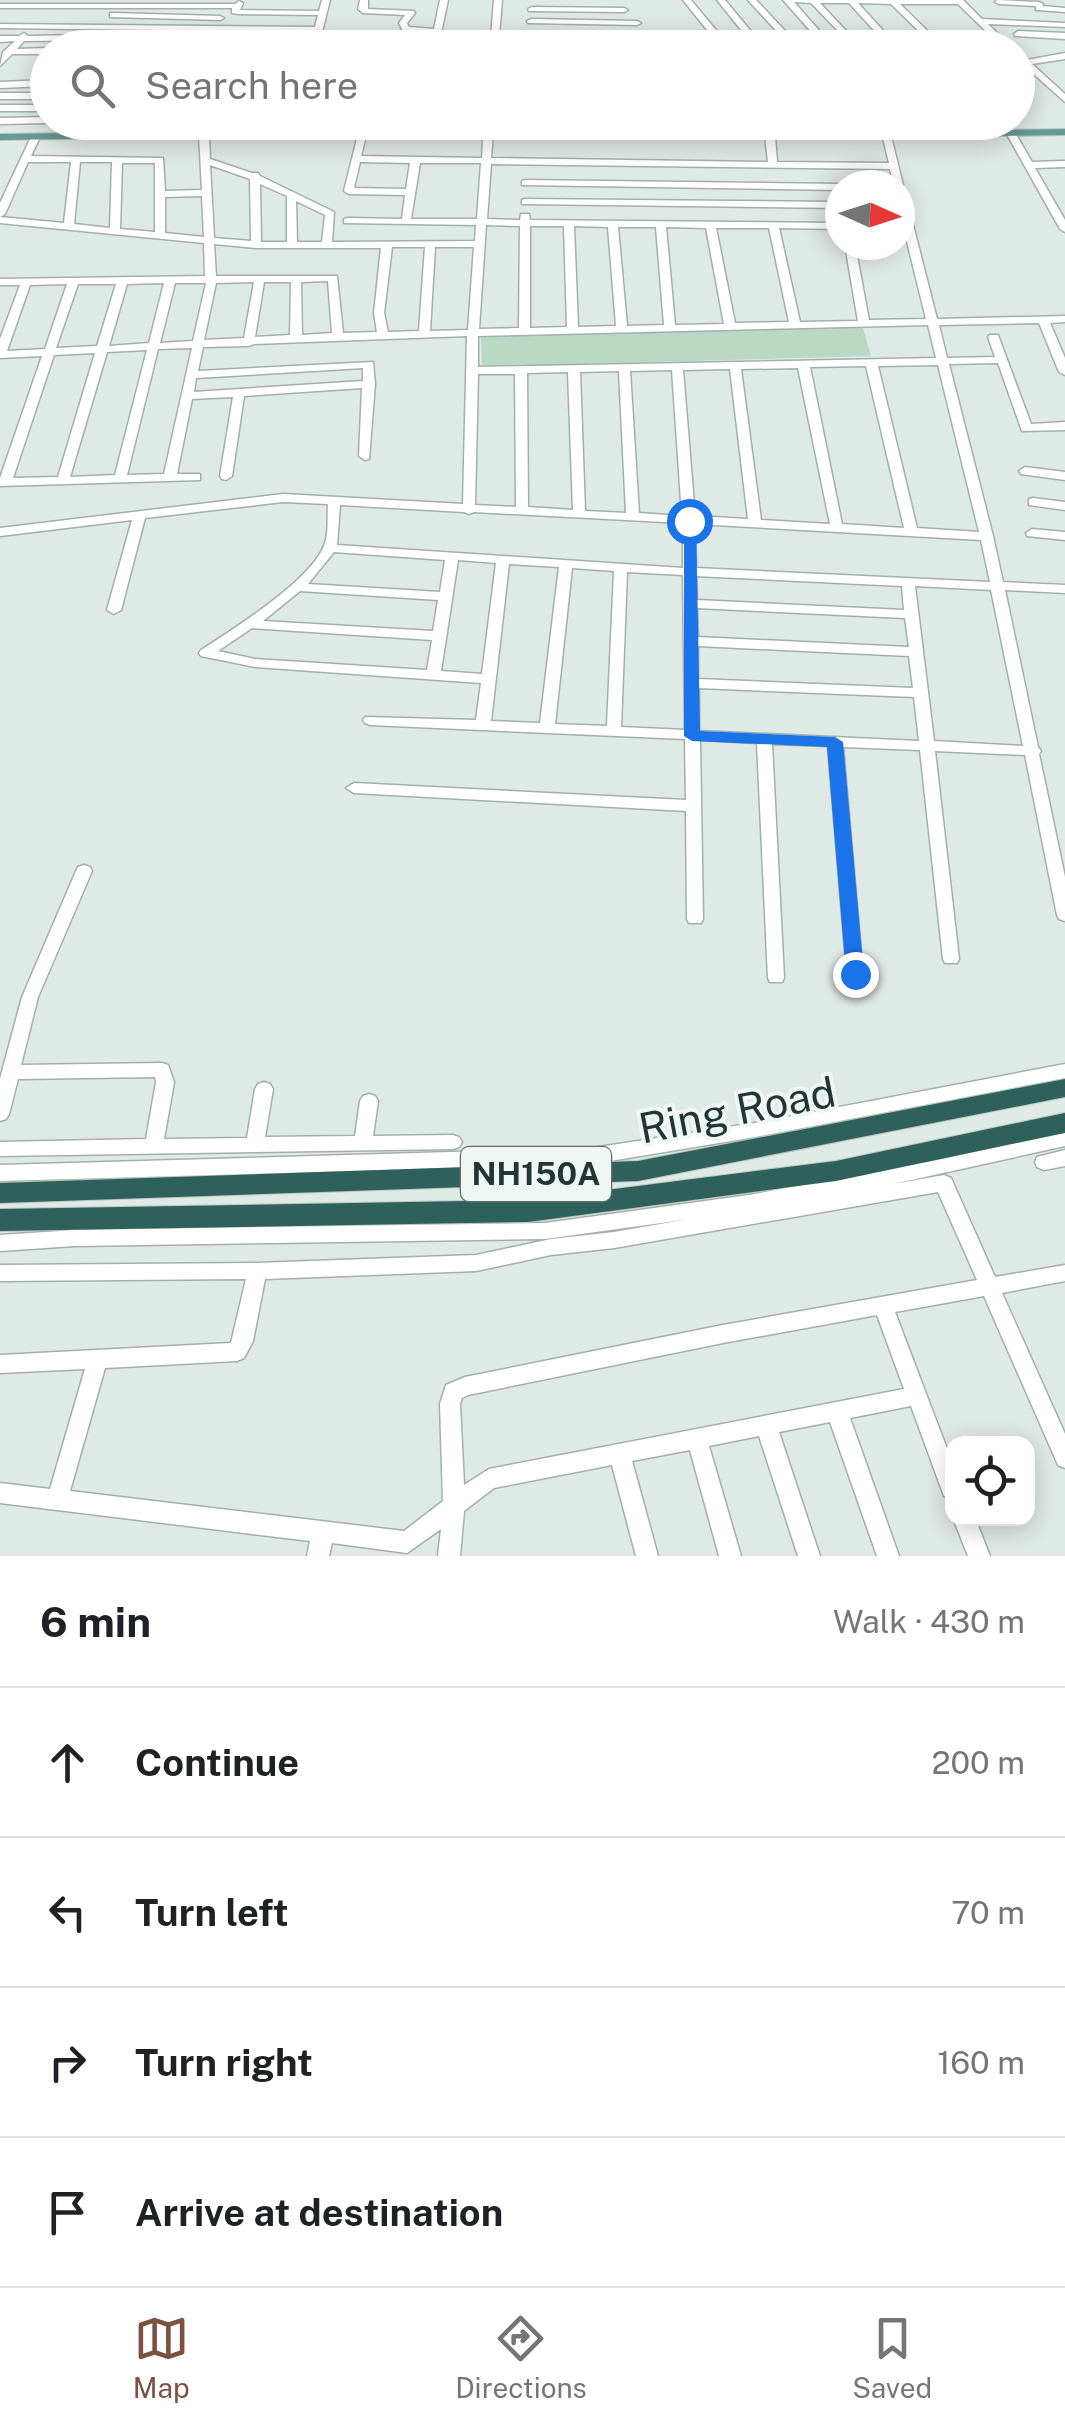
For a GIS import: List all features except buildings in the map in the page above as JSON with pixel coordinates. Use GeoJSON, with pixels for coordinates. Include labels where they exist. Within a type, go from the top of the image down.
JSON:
{"type":"FeatureCollection","features":[{"type":"Feature","properties":{"kind":"highway","name":"Ring Road"},"geometry":{"type":"LineString","coordinates":[[0,1193],[638,1170],[1065,1088]]}},
{"type":"Feature","properties":{"kind":"highway","name":"Ring Road"},"geometry":{"type":"LineString","coordinates":[[0,1220],[528,1212],[836,1172],[1065,1123]]}},
{"type":"Feature","properties":{"kind":"main road"},"geometry":{"type":"LineString","coordinates":[[1047,134],[1065,120]]}},
{"type":"Feature","properties":{"kind":"main road"},"geometry":{"type":"LineString","coordinates":[[1035,133],[1065,133]]}},
{"type":"Feature","properties":{"kind":"main road"},"geometry":{"type":"LineString","coordinates":[[0,139],[30,139]]}},
{"type":"Feature","properties":{"kind":"street"},"geometry":{"type":"LineString","coordinates":[[272,12],[280,0]]}},
{"type":"Feature","properties":{"kind":"street"},"geometry":{"type":"LineString","coordinates":[[0,26],[319,30],[326,0]]}},
{"type":"Feature","properties":{"kind":"street"},"geometry":{"type":"LineString","coordinates":[[364,0],[362,9],[411,13]]}},
{"type":"Feature","properties":{"kind":"street"},"geometry":{"type":"LineString","coordinates":[[410,0],[411,13],[403,23],[406,29],[417,30]]}},
{"type":"Feature","properties":{"kind":"street"},"geometry":{"type":"LineString","coordinates":[[438,30],[444,0]]}},
{"type":"Feature","properties":{"kind":"street"},"geometry":{"type":"LineString","coordinates":[[496,30],[498,0]]}},
{"type":"Feature","properties":{"kind":"street"},"geometry":{"type":"LineString","coordinates":[[687,0],[711,30]]}},
{"type":"Feature","properties":{"kind":"street"},"geometry":{"type":"LineString","coordinates":[[721,0],[745,30]]}},
{"type":"Feature","properties":{"kind":"street"},"geometry":{"type":"LineString","coordinates":[[752,0],[779,30]]}},
{"type":"Feature","properties":{"kind":"street"},"geometry":{"type":"LineString","coordinates":[[789,0],[958,1],[989,30]]}},
{"type":"Feature","properties":{"kind":"street"},"geometry":{"type":"LineString","coordinates":[[789,0],[814,30]]}},
{"type":"Feature","properties":{"kind":"street"},"geometry":{"type":"LineString","coordinates":[[813,0],[841,30]]}},
{"type":"Feature","properties":{"kind":"street"},"geometry":{"type":"LineString","coordinates":[[851,1],[878,30]]}},
{"type":"Feature","properties":{"kind":"street"},"geometry":{"type":"LineString","coordinates":[[894,1],[923,30]]}},
{"type":"Feature","properties":{"kind":"street"},"geometry":{"type":"LineString","coordinates":[[998,1],[1016,22]]}},
{"type":"Feature","properties":{"kind":"street"},"geometry":{"type":"LineString","coordinates":[[998,1],[1065,10]]}},
{"type":"Feature","properties":{"kind":"street"},"geometry":{"type":"LineString","coordinates":[[121,27],[182,2]]}},
{"type":"Feature","properties":{"kind":"street"},"geometry":{"type":"LineString","coordinates":[[83,3],[93,15]]}},
{"type":"Feature","properties":{"kind":"street"},"geometry":{"type":"LineString","coordinates":[[0,6],[239,3],[239,12],[323,13]]}},
{"type":"Feature","properties":{"kind":"street"},"geometry":{"type":"LineString","coordinates":[[530,30],[532,4],[624,10]]}},
{"type":"Feature","properties":{"kind":"street"},"geometry":{"type":"LineString","coordinates":[[1039,4],[1039,24]]}},
{"type":"Feature","properties":{"kind":"street"},"geometry":{"type":"LineString","coordinates":[[3,56],[49,6]]}},
{"type":"Feature","properties":{"kind":"street"},"geometry":{"type":"LineString","coordinates":[[0,15],[220,18]]}},
{"type":"Feature","properties":{"kind":"street"},"geometry":{"type":"LineString","coordinates":[[978,20],[1065,25]]}},
{"type":"Feature","properties":{"kind":"street"},"geometry":{"type":"LineString","coordinates":[[531,21],[637,23]]}},
{"type":"Feature","properties":{"kind":"street"},"geometry":{"type":"LineString","coordinates":[[1035,35],[1065,36]]}},
{"type":"Feature","properties":{"kind":"street"},"geometry":{"type":"LineString","coordinates":[[0,38],[30,39]]}},
{"type":"Feature","properties":{"kind":"street"},"geometry":{"type":"LineString","coordinates":[[1047,40],[1065,55]]}},
{"type":"Feature","properties":{"kind":"street"},"geometry":{"type":"LineString","coordinates":[[3,56],[30,53]]}},
{"type":"Feature","properties":{"kind":"street"},"geometry":{"type":"LineString","coordinates":[[1035,62],[1065,55]]}},
{"type":"Feature","properties":{"kind":"street"},"geometry":{"type":"LineString","coordinates":[[3,56],[30,58]]}},
{"type":"Feature","properties":{"kind":"street"},"geometry":{"type":"LineString","coordinates":[[1035,75],[1065,100]]}},
{"type":"Feature","properties":{"kind":"street"},"geometry":{"type":"LineString","coordinates":[[0,85],[30,84]]}},
{"type":"Feature","properties":{"kind":"street"},"geometry":{"type":"LineString","coordinates":[[0,96],[30,96]]}},
{"type":"Feature","properties":{"kind":"street"},"geometry":{"type":"LineString","coordinates":[[0,108],[30,108]]}},
{"type":"Feature","properties":{"kind":"street"},"geometry":{"type":"LineString","coordinates":[[0,120],[30,120]]}},
{"type":"Feature","properties":{"kind":"street"},"geometry":{"type":"LineString","coordinates":[[33,140],[0,217],[208,242],[480,244]]}},
{"type":"Feature","properties":{"kind":"street"},"geometry":{"type":"LineString","coordinates":[[170,477],[211,282],[204,140]]}},
{"type":"Feature","properties":{"kind":"street"},"geometry":{"type":"LineString","coordinates":[[361,140],[350,192],[410,192]]}},
{"type":"Feature","properties":{"kind":"street"},"geometry":{"type":"LineString","coordinates":[[470,510],[474,332],[487,140]]}},
{"type":"Feature","properties":{"kind":"street"},"geometry":{"type":"LineString","coordinates":[[770,140],[773,164]]}},
{"type":"Feature","properties":{"kind":"street"},"geometry":{"type":"LineString","coordinates":[[888,140],[894,170]]}},
{"type":"Feature","properties":{"kind":"street"},"geometry":{"type":"LineString","coordinates":[[1014,140],[1065,230]]}},
{"type":"Feature","properties":{"kind":"street"},"geometry":{"type":"LineString","coordinates":[[24,158],[160,160],[160,236]]}},
{"type":"Feature","properties":{"kind":"street"},"geometry":{"type":"LineString","coordinates":[[68,225],[76,159]]}},
{"type":"Feature","properties":{"kind":"street"},"geometry":{"type":"LineString","coordinates":[[356,159],[893,166]]}},
{"type":"Feature","properties":{"kind":"street"},"geometry":{"type":"LineString","coordinates":[[115,230],[117,160]]}},
{"type":"Feature","properties":{"kind":"street"},"geometry":{"type":"LineString","coordinates":[[406,222],[414,160]]}},
{"type":"Feature","properties":{"kind":"street"},"geometry":{"type":"LineString","coordinates":[[206,162],[255,175],[291,198],[330,214],[327,244]]}},
{"type":"Feature","properties":{"kind":"street"},"geometry":{"type":"LineString","coordinates":[[524,332],[525,162]]}},
{"type":"Feature","properties":{"kind":"street"},"geometry":{"type":"LineString","coordinates":[[1029,166],[1065,164]]}},
{"type":"Feature","properties":{"kind":"street"},"geometry":{"type":"LineString","coordinates":[[836,165],[837,170]]}},
{"type":"Feature","properties":{"kind":"street"},"geometry":{"type":"LineString","coordinates":[[255,175],[256,244]]}},
{"type":"Feature","properties":{"kind":"street"},"geometry":{"type":"LineString","coordinates":[[525,182],[825,189]]}},
{"type":"Feature","properties":{"kind":"street"},"geometry":{"type":"LineString","coordinates":[[160,194],[207,192]]}},
{"type":"Feature","properties":{"kind":"street"},"geometry":{"type":"LineString","coordinates":[[291,198],[292,244]]}},
{"type":"Feature","properties":{"kind":"street"},"geometry":{"type":"LineString","coordinates":[[525,202],[825,204]]}},
{"type":"Feature","properties":{"kind":"street"},"geometry":{"type":"LineString","coordinates":[[348,221],[825,226]]}},
{"type":"Feature","properties":{"kind":"street"},"geometry":{"type":"LineString","coordinates":[[569,223],[572,330]]}},
{"type":"Feature","properties":{"kind":"street"},"geometry":{"type":"LineString","coordinates":[[612,223],[622,330]]}},
{"type":"Feature","properties":{"kind":"street"},"geometry":{"type":"LineString","coordinates":[[661,224],[670,328]]}},
{"type":"Feature","properties":{"kind":"street"},"geometry":{"type":"LineString","coordinates":[[710,224],[730,324]]}},
{"type":"Feature","properties":{"kind":"street"},"geometry":{"type":"LineString","coordinates":[[773,225],[795,324]]}},
{"type":"Feature","properties":{"kind":"street"},"geometry":{"type":"LineString","coordinates":[[383,334],[379,314],[388,244]]}},
{"type":"Feature","properties":{"kind":"street"},"geometry":{"type":"LineString","coordinates":[[424,334],[430,244]]}},
{"type":"Feature","properties":{"kind":"street"},"geometry":{"type":"LineString","coordinates":[[853,260],[864,322]]}},
{"type":"Feature","properties":{"kind":"street"},"geometry":{"type":"LineString","coordinates":[[914,260],[998,586],[1065,915]]}},
{"type":"Feature","properties":{"kind":"street"},"geometry":{"type":"LineString","coordinates":[[0,282],[333,278],[338,336]]}},
{"type":"Feature","properties":{"kind":"street"},"geometry":{"type":"LineString","coordinates":[[249,342],[260,280]]}},
{"type":"Feature","properties":{"kind":"street"},"geometry":{"type":"LineString","coordinates":[[296,280],[296,339]]}},
{"type":"Feature","properties":{"kind":"street"},"geometry":{"type":"LineString","coordinates":[[26,282],[0,355],[383,334],[1065,319]]}},
{"type":"Feature","properties":{"kind":"street"},"geometry":{"type":"LineString","coordinates":[[73,282],[3,482],[196,476]]}},
{"type":"Feature","properties":{"kind":"street"},"geometry":{"type":"LineString","coordinates":[[63,480],[122,282]]}},
{"type":"Feature","properties":{"kind":"street"},"geometry":{"type":"LineString","coordinates":[[120,479],[170,282]]}},
{"type":"Feature","properties":{"kind":"street"},"geometry":{"type":"LineString","coordinates":[[1043,318],[1065,372]]}},
{"type":"Feature","properties":{"kind":"street"},"geometry":{"type":"LineString","coordinates":[[994,336],[999,360],[1026,428],[1065,426]]}},
{"type":"Feature","properties":{"kind":"street"},"geometry":{"type":"LineString","coordinates":[[473,371],[999,360]]}},
{"type":"Feature","properties":{"kind":"street"},"geometry":{"type":"LineString","coordinates":[[871,362],[911,532]]}},
{"type":"Feature","properties":{"kind":"street"},"geometry":{"type":"LineString","coordinates":[[803,363],[837,528]]}},
{"type":"Feature","properties":{"kind":"street"},"geometry":{"type":"LineString","coordinates":[[192,376],[369,364],[366,456]]}},
{"type":"Feature","properties":{"kind":"street"},"geometry":{"type":"LineString","coordinates":[[735,364],[755,524]]}},
{"type":"Feature","properties":{"kind":"street"},"geometry":{"type":"LineString","coordinates":[[677,366],[689,521],[695,919]]}},
{"type":"Feature","properties":{"kind":"street"},"geometry":{"type":"LineString","coordinates":[[624,367],[633,518]]}},
{"type":"Feature","properties":{"kind":"street"},"geometry":{"type":"LineString","coordinates":[[574,368],[579,515]]}},
{"type":"Feature","properties":{"kind":"street"},"geometry":{"type":"LineString","coordinates":[[522,370],[522,512]]}},
{"type":"Feature","properties":{"kind":"street"},"geometry":{"type":"LineString","coordinates":[[188,396],[369,384]]}},
{"type":"Feature","properties":{"kind":"street"},"geometry":{"type":"LineString","coordinates":[[221,506],[238,394]]}},
{"type":"Feature","properties":{"kind":"street"},"geometry":{"type":"LineString","coordinates":[[1024,471],[1065,476]]}},
{"type":"Feature","properties":{"kind":"street"},"geometry":{"type":"LineString","coordinates":[[0,532],[283,498],[986,536]]}},
{"type":"Feature","properties":{"kind":"street"},"geometry":{"type":"LineString","coordinates":[[334,501],[330,548],[296,587],[252,624],[206,653],[255,663],[489,679]]}},
{"type":"Feature","properties":{"kind":"street"},"geometry":{"type":"LineString","coordinates":[[1033,502],[1065,506]]}},
{"type":"Feature","properties":{"kind":"street"},"geometry":{"type":"LineString","coordinates":[[114,610],[140,515]]}},
{"type":"Feature","properties":{"kind":"street"},"geometry":{"type":"LineString","coordinates":[[1032,532],[1065,536]]}},
{"type":"Feature","properties":{"kind":"street"},"geometry":{"type":"LineString","coordinates":[[330,548],[690,572],[1065,589]]}},
{"type":"Feature","properties":{"kind":"street"},"geometry":{"type":"LineString","coordinates":[[433,676],[452,556]]}},
{"type":"Feature","properties":{"kind":"street"},"geometry":{"type":"LineString","coordinates":[[483,726],[503,560]]}},
{"type":"Feature","properties":{"kind":"street"},"geometry":{"type":"LineString","coordinates":[[548,729],[566,564]]}},
{"type":"Feature","properties":{"kind":"street"},"geometry":{"type":"LineString","coordinates":[[614,732],[620,567]]}},
{"type":"Feature","properties":{"kind":"street"},"geometry":{"type":"LineString","coordinates":[[908,582],[951,959]]}},
{"type":"Feature","properties":{"kind":"street"},"geometry":{"type":"LineString","coordinates":[[296,587],[446,596]]}},
{"type":"Feature","properties":{"kind":"street"},"geometry":{"type":"LineString","coordinates":[[690,604],[912,614]]}},
{"type":"Feature","properties":{"kind":"street"},"geometry":{"type":"LineString","coordinates":[[252,624],[439,636]]}},
{"type":"Feature","properties":{"kind":"street"},"geometry":{"type":"LineString","coordinates":[[691,641],[914,652]]}},
{"type":"Feature","properties":{"kind":"street"},"geometry":{"type":"LineString","coordinates":[[691,683],[920,693]]}},
{"type":"Feature","properties":{"kind":"street"},"geometry":{"type":"LineString","coordinates":[[370,720],[1034,752]]}},
{"type":"Feature","properties":{"kind":"street"},"geometry":{"type":"LineString","coordinates":[[764,739],[776,978]]}},
{"type":"Feature","properties":{"kind":"street"},"geometry":{"type":"LineString","coordinates":[[835,742],[855,974]]}},
{"type":"Feature","properties":{"kind":"street"},"geometry":{"type":"LineString","coordinates":[[354,788],[693,806]]}},
{"type":"Feature","properties":{"kind":"street"},"geometry":{"type":"LineString","coordinates":[[0,1114],[30,997],[84,871]]}},
{"type":"Feature","properties":{"kind":"street"},"geometry":{"type":"LineString","coordinates":[[11,1072],[162,1070],[164,1082],[154,1147]]}},
{"type":"Feature","properties":{"kind":"street"},"geometry":{"type":"LineString","coordinates":[[0,1173],[592,1156],[743,1132],[1065,1071]]}},
{"type":"Feature","properties":{"kind":"street"},"geometry":{"type":"LineString","coordinates":[[256,1145],[264,1089]]}},
{"type":"Feature","properties":{"kind":"street"},"geometry":{"type":"LineString","coordinates":[[363,1143],[369,1102]]}},
{"type":"Feature","properties":{"kind":"street"},"geometry":{"type":"LineString","coordinates":[[0,1243],[75,1238],[545,1232],[680,1214],[938,1168],[1065,1139]]}},
{"type":"Feature","properties":{"kind":"street"},"geometry":{"type":"LineString","coordinates":[[0,1149],[453,1142]]}},
{"type":"Feature","properties":{"kind":"street"},"geometry":{"type":"LineString","coordinates":[[1044,1162],[1065,1158]]}},
{"type":"Feature","properties":{"kind":"street"},"geometry":{"type":"LineString","coordinates":[[0,1274],[476,1263],[551,1247],[614,1240],[944,1183],[1065,1458]]}},
{"type":"Feature","properties":{"kind":"street"},"geometry":{"type":"LineString","coordinates":[[410,1234],[430,1265]]}},
{"type":"Feature","properties":{"kind":"street"},"geometry":{"type":"LineString","coordinates":[[0,1364],[236,1352],[243,1341],[257,1271]]}},
{"type":"Feature","properties":{"kind":"street"},"geometry":{"type":"LineString","coordinates":[[449,1556],[454,1506],[450,1404],[454,1392],[465,1386],[723,1334],[1065,1273]]}},
{"type":"Feature","properties":{"kind":"street"},"geometry":{"type":"LineString","coordinates":[[884,1308],[945,1471]]}},
{"type":"Feature","properties":{"kind":"street"},"geometry":{"type":"LineString","coordinates":[[58,1500],[97,1361]]}},
{"type":"Feature","properties":{"kind":"street"},"geometry":{"type":"LineString","coordinates":[[0,1493],[323,1533],[414,1549],[454,1506],[488,1479],[916,1396]]}},
{"type":"Feature","properties":{"kind":"street"},"geometry":{"type":"LineString","coordinates":[[838,1412],[888,1556]]}},
{"type":"Feature","properties":{"kind":"street"},"geometry":{"type":"LineString","coordinates":[[766,1426],[809,1556]]}},
{"type":"Feature","properties":{"kind":"street"},"geometry":{"type":"LineString","coordinates":[[697,1438],[730,1556]]}},
{"type":"Feature","properties":{"kind":"street"},"geometry":{"type":"LineString","coordinates":[[620,1455],[647,1556]]}},
{"type":"Feature","properties":{"kind":"street"},"geometry":{"type":"LineString","coordinates":[[967,1526],[979,1556]]}},
{"type":"Feature","properties":{"kind":"street"},"geometry":{"type":"LineString","coordinates":[[318,1556],[323,1533]]}},
{"type":"Feature","properties":{"kind":"green space"},"geometry":{"type":"Polygon","coordinates":[[[863,328],[871,356],[482,367],[481,336],[863,328]]]}},
{"type":"Feature","properties":{"kind":"route"},"geometry":{"type":"LineString","coordinates":[[689,521],[692,736],[835,742],[855,974]]}}]}
